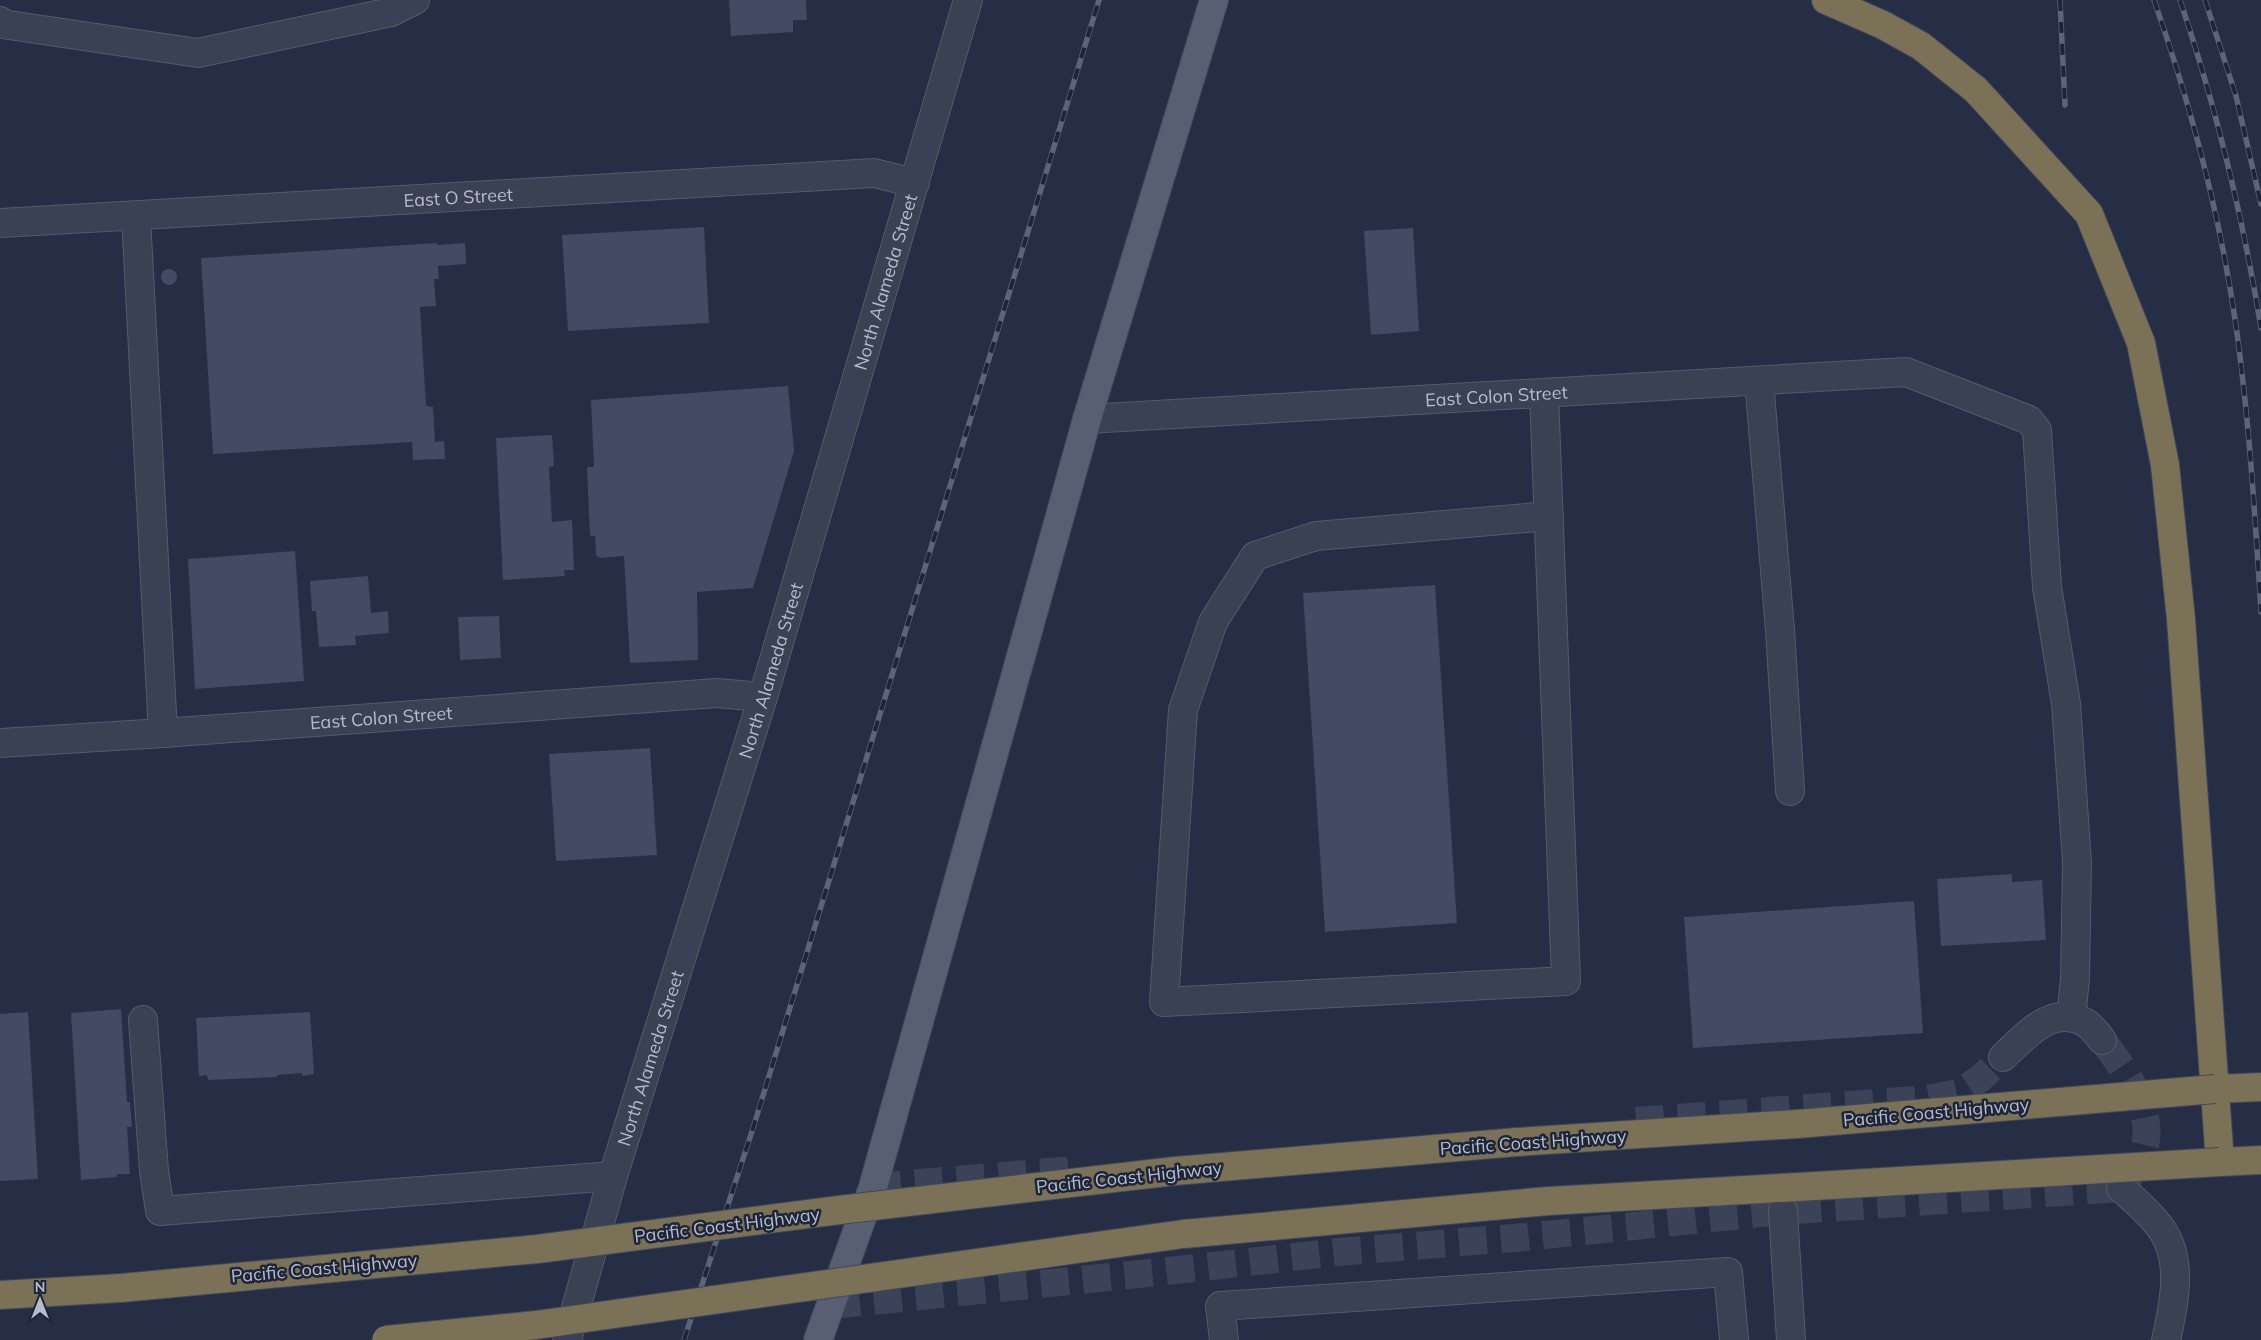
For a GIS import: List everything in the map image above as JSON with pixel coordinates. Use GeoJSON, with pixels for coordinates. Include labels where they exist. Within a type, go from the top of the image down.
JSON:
{"type":"FeatureCollection","features":[{"type":"Feature","properties":{"kind":"highway"},"geometry":{"type":"LineString","coordinates":[[1826,0],[1883,25],[1921,46],[1976,90],[2088,214],[2141,342],[2165,464],[2181,619],[2220,1162]]}},
{"type":"Feature","properties":{"kind":"highway","name":"Pacific Coast Highway"},"geometry":{"type":"LineString","coordinates":[[0,1295],[122,1288],[537,1249],[839,1210],[1175,1171],[1517,1142],[1797,1124],[2215,1089],[2261,1087]]}},
{"type":"Feature","properties":{"kind":"highway"},"geometry":{"type":"LineString","coordinates":[[386,1340],[546,1324],[1184,1234],[1548,1201],[2261,1160]]}},
{"type":"Feature","properties":{"kind":"main road"},"geometry":{"type":"LineString","coordinates":[[818,1340],[873,1187],[1087,419],[1214,0]]}},
{"type":"Feature","properties":{"kind":"street"},"geometry":{"type":"LineString","coordinates":[[1,24],[198,53],[391,12],[416,0]]}},
{"type":"Feature","properties":{"kind":"street","name":"North Alameda Street"},"geometry":{"type":"LineString","coordinates":[[567,1340],[613,1176],[763,696],[968,0]]}},
{"type":"Feature","properties":{"kind":"street","name":"East O Street"},"geometry":{"type":"LineString","coordinates":[[0,223],[874,173],[915,182]]}},
{"type":"Feature","properties":{"kind":"street"},"geometry":{"type":"LineString","coordinates":[[136,216],[163,733]]}},
{"type":"Feature","properties":{"kind":"street","name":"East Colon Street"},"geometry":{"type":"LineString","coordinates":[[1087,419],[1906,372],[2029,420],[2037,430],[2047,587],[2066,704],[2077,862],[2075,979],[2071,1017]]}},
{"type":"Feature","properties":{"kind":"street"},"geometry":{"type":"LineString","coordinates":[[1759,381],[1780,630],[1790,790]]}},
{"type":"Feature","properties":{"kind":"street"},"geometry":{"type":"LineString","coordinates":[[1544,393],[1549,516],[1566,981],[1164,1002],[1183,710],[1213,622],[1254,556],[1316,536],[1549,516]]}},
{"type":"Feature","properties":{"kind":"street","name":"East Colon Street"},"geometry":{"type":"LineString","coordinates":[[0,743],[717,693],[763,696]]}},
{"type":"Feature","properties":{"kind":"street"},"geometry":{"type":"LineString","coordinates":[[2003,1057],[2050,1018],[2071,1017],[2087,1024],[2102,1040]]}},
{"type":"Feature","properties":{"kind":"street"},"geometry":{"type":"LineString","coordinates":[[143,1020],[154,1171],[160,1211],[613,1176]]}},
{"type":"Feature","properties":{"kind":"street"},"geometry":{"type":"LineString","coordinates":[[2121,1188],[2157,1222],[2171,1246],[2176,1282],[2166,1340]]}},
{"type":"Feature","properties":{"kind":"street"},"geometry":{"type":"LineString","coordinates":[[1783,1211],[1791,1340]]}},
{"type":"Feature","properties":{"kind":"street"},"geometry":{"type":"LineString","coordinates":[[1224,1340],[1220,1306],[1728,1272],[1734,1340]]}},
{"type":"Feature","properties":{"kind":"building"},"geometry":{"type":"Polygon","coordinates":[[[729,0],[806,0],[807,20],[793,20],[793,32],[731,36],[729,0]]]}},
{"type":"Feature","properties":{"kind":"building"},"geometry":{"type":"Polygon","coordinates":[[[704,227],[709,323],[568,331],[562,235],[704,227]]]}},
{"type":"Feature","properties":{"kind":"building"},"geometry":{"type":"Polygon","coordinates":[[[1413,228],[1419,331],[1371,335],[1364,231],[1413,228]]]}},
{"type":"Feature","properties":{"kind":"building"},"geometry":{"type":"Polygon","coordinates":[[[437,243],[437,245],[465,243],[466,264],[438,266],[439,279],[434,279],[436,306],[420,307],[426,406],[433,407],[435,442],[444,441],[445,459],[413,460],[412,442],[213,454],[201,258],[437,243]]]}},
{"type":"Feature","properties":{"kind":"building"},"geometry":{"type":"Polygon","coordinates":[[[166,269],[172,269],[177,274],[175,283],[166,285],[161,280],[161,274],[166,269]]]}},
{"type":"Feature","properties":{"kind":"building"},"geometry":{"type":"Polygon","coordinates":[[[788,386],[794,451],[753,588],[697,592],[698,660],[630,663],[624,556],[600,558],[596,555],[595,536],[590,536],[587,467],[594,467],[591,400],[788,386]]]}},
{"type":"Feature","properties":{"kind":"building"},"geometry":{"type":"Polygon","coordinates":[[[552,435],[554,466],[549,467],[552,522],[572,520],[574,570],[564,570],[565,576],[503,580],[496,438],[552,435]]]}},
{"type":"Feature","properties":{"kind":"building"},"geometry":{"type":"Polygon","coordinates":[[[295,551],[304,681],[195,689],[188,559],[295,551]]]}},
{"type":"Feature","properties":{"kind":"building"},"geometry":{"type":"Polygon","coordinates":[[[368,576],[371,613],[388,611],[389,633],[355,636],[356,645],[319,647],[316,611],[312,611],[310,581],[368,576]]]}},
{"type":"Feature","properties":{"kind":"building"},"geometry":{"type":"Polygon","coordinates":[[[1435,585],[1457,923],[1325,932],[1303,593],[1435,585]]]}},
{"type":"Feature","properties":{"kind":"building"},"geometry":{"type":"Polygon","coordinates":[[[499,616],[501,658],[460,660],[458,617],[499,616]]]}},
{"type":"Feature","properties":{"kind":"building"},"geometry":{"type":"Polygon","coordinates":[[[650,748],[657,855],[556,861],[549,754],[650,748]]]}},
{"type":"Feature","properties":{"kind":"building"},"geometry":{"type":"Polygon","coordinates":[[[2012,874],[2012,882],[2042,880],[2046,940],[1941,946],[1937,879],[2012,874]]]}},
{"type":"Feature","properties":{"kind":"building"},"geometry":{"type":"Polygon","coordinates":[[[1914,901],[1923,1033],[1693,1048],[1684,917],[1914,901]]]}},
{"type":"Feature","properties":{"kind":"building"},"geometry":{"type":"Polygon","coordinates":[[[121,1009],[127,1102],[130,1102],[132,1127],[127,1127],[130,1174],[117,1174],[117,1177],[81,1180],[71,1013],[121,1009]]]}},
{"type":"Feature","properties":{"kind":"building"},"geometry":{"type":"Polygon","coordinates":[[[28,1012],[38,1179],[0,1181],[0,1014],[28,1012]]]}},
{"type":"Feature","properties":{"kind":"building"},"geometry":{"type":"Polygon","coordinates":[[[310,1012],[314,1074],[302,1076],[302,1073],[277,1075],[277,1077],[208,1080],[207,1075],[199,1076],[196,1018],[310,1012]]]}},
{"type":"Feature","properties":{"kind":"tunnel"},"geometry":{"type":"LineString","coordinates":[[832,1305],[1338,1252],[1525,1237],[1783,1211],[2121,1188],[2142,1155],[2146,1140],[2146,1124],[2137,1094],[2120,1065],[2102,1040]]}},
{"type":"Feature","properties":{"kind":"tunnel"},"geometry":{"type":"LineString","coordinates":[[1636,1121],[1928,1099],[1958,1093],[1981,1078],[2003,1057]]}},
{"type":"Feature","properties":{"kind":"tunnel"},"geometry":{"type":"LineString","coordinates":[[873,1187],[1073,1170]]}},
{"type":"Feature","properties":{"kind":"railway"},"geometry":{"type":"LineString","coordinates":[[684,1340],[754,1125],[1099,0]]}},
{"type":"Feature","properties":{"kind":"railway"},"geometry":{"type":"LineString","coordinates":[[2060,0],[2065,105]]}},
{"type":"Feature","properties":{"kind":"railway"},"geometry":{"type":"LineString","coordinates":[[2154,0],[2180,78],[2221,238],[2235,319],[2248,428],[2261,612]]}},
{"type":"Feature","properties":{"kind":"railway"},"geometry":{"type":"LineString","coordinates":[[2180,0],[2217,122],[2227,162],[2246,245],[2261,328]]}},
{"type":"Feature","properties":{"kind":"railway"},"geometry":{"type":"LineString","coordinates":[[2205,0],[2236,96],[2261,204]]}}]}
